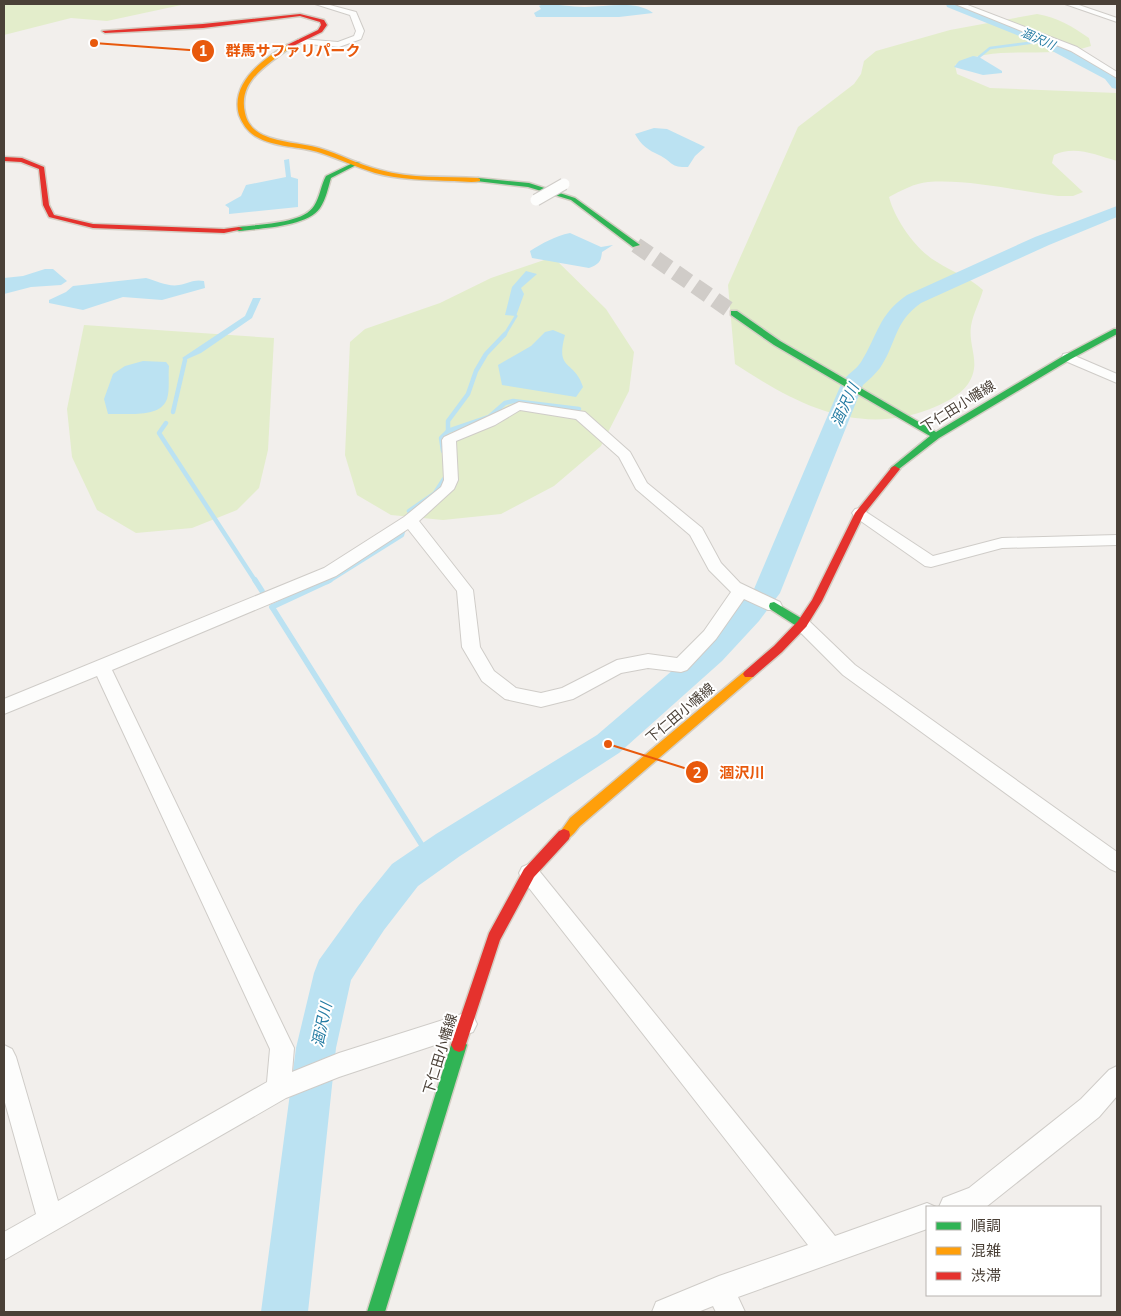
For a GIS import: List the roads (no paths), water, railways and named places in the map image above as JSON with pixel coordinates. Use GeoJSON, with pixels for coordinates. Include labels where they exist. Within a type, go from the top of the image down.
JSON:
{"type":"FeatureCollection","features":[{"type":"Feature","properties":{"kind":"street"},"geometry":{"type":"LineString","coordinates":[[301,41],[339,45],[358,37],[360,31],[353,14],[318,4]]}},
{"type":"Feature","properties":{"kind":"street"},"geometry":{"type":"LineString","coordinates":[[959,4],[1074,49],[1117,75]]}},
{"type":"Feature","properties":{"kind":"street"},"geometry":{"type":"LineString","coordinates":[[1069,4],[1117,20]]}},
{"type":"Feature","properties":{"kind":"street"},"geometry":{"type":"LineString","coordinates":[[105,31],[202,26],[300,15],[322,21],[324,26],[320,31],[260,64],[247,82],[240,98],[242,114],[249,128],[258,135],[324,152],[388,174],[529,185],[564,195],[573,199],[636,246]]}},
{"type":"Feature","properties":{"kind":"street"},"geometry":{"type":"LineString","coordinates":[[4,159],[22,160],[42,168],[46,205],[51,216],[93,226],[224,231],[290,222],[309,215],[317,208],[328,177],[357,163]]}},
{"type":"Feature","properties":{"kind":"street"},"geometry":{"type":"LineString","coordinates":[[536,200],[564,184]]}},
{"type":"Feature","properties":{"kind":"street"},"geometry":{"type":"LineString","coordinates":[[734,313],[777,343],[936,436]]}},
{"type":"Feature","properties":{"kind":"street","name":"下仁田小幡線"},"geometry":{"type":"LineString","coordinates":[[376,1312],[464,1024],[494,938],[529,873],[575,822],[778,649],[802,624],[817,601],[860,513],[897,467],[936,436],[1068,357],[1117,332]]}},
{"type":"Feature","properties":{"kind":"street"},"geometry":{"type":"LineString","coordinates":[[1068,357],[1117,379]]}},
{"type":"Feature","properties":{"kind":"street"},"geometry":{"type":"LineString","coordinates":[[4,707],[330,572],[409,521],[447,489],[451,480],[449,440],[457,434],[490,422],[509,409],[519,406],[580,415],[625,455],[641,486],[696,532],[715,566],[734,587],[774,606],[802,624],[849,670],[1117,863]]}},
{"type":"Feature","properties":{"kind":"street"},"geometry":{"type":"LineString","coordinates":[[860,513],[932,562],[1002,543],[1117,540]]}},
{"type":"Feature","properties":{"kind":"street"},"geometry":{"type":"LineString","coordinates":[[409,521],[418,529],[465,590],[471,647],[488,676],[511,694],[541,700],[567,694],[617,667],[648,661],[681,665],[746,592]]}},
{"type":"Feature","properties":{"kind":"street"},"geometry":{"type":"LineString","coordinates":[[102,668],[282,1048],[284,1087]]}},
{"type":"Feature","properties":{"kind":"street"},"geometry":{"type":"LineString","coordinates":[[529,873],[830,1251]]}},
{"type":"Feature","properties":{"kind":"street"},"geometry":{"type":"LineString","coordinates":[[4,1247],[50,1218],[284,1087],[339,1065],[464,1024]]}},
{"type":"Feature","properties":{"kind":"street"},"geometry":{"type":"LineString","coordinates":[[4,1057],[50,1218]]}},
{"type":"Feature","properties":{"kind":"street"},"geometry":{"type":"LineString","coordinates":[[955,1206],[977,1198],[1090,1108],[1117,1078]]}},
{"type":"Feature","properties":{"kind":"street"},"geometry":{"type":"LineString","coordinates":[[666,1312],[725,1301],[830,1251],[926,1216]]}},
{"type":"Feature","properties":{"kind":"water"},"geometry":{"type":"Polygon","coordinates":[[[543,4],[585,7],[630,5],[653,13],[619,17],[536,17],[534,13],[541,9],[539,6],[543,4]]]}},
{"type":"Feature","properties":{"kind":"water"},"geometry":{"type":"Polygon","coordinates":[[[973,56],[979,57],[1002,71],[1002,73],[983,75],[954,67],[959,61],[973,56]]]}},
{"type":"Feature","properties":{"kind":"water"},"geometry":{"type":"Polygon","coordinates":[[[654,128],[667,129],[705,147],[695,156],[688,167],[674,165],[645,147],[635,134],[654,128]]]}},
{"type":"Feature","properties":{"kind":"water"},"geometry":{"type":"Polygon","coordinates":[[[289,159],[291,177],[298,179],[298,207],[229,214],[229,208],[225,205],[241,196],[246,185],[286,177],[284,160],[289,159]]]}},
{"type":"Feature","properties":{"kind":"water"},"geometry":{"type":"Polygon","coordinates":[[[570,233],[601,247],[613,245],[602,252],[597,264],[589,268],[532,258],[530,251],[554,238],[570,233]]]}},
{"type":"Feature","properties":{"kind":"water"},"geometry":{"type":"Polygon","coordinates":[[[45,269],[53,269],[67,281],[61,285],[31,287],[4,294],[4,278],[23,276],[45,269]]]}},
{"type":"Feature","properties":{"kind":"water"},"geometry":{"type":"Polygon","coordinates":[[[526,271],[537,274],[521,288],[524,294],[516,316],[505,315],[512,287],[526,271]]]}},
{"type":"Feature","properties":{"kind":"water"},"geometry":{"type":"Polygon","coordinates":[[[146,278],[175,285],[204,281],[205,288],[162,300],[123,297],[83,310],[49,303],[49,300],[66,292],[73,286],[146,278]]]}},
{"type":"Feature","properties":{"kind":"water"},"geometry":{"type":"Polygon","coordinates":[[[253,298],[261,298],[252,318],[201,353],[185,360],[182,358],[245,316],[253,298]]]}},
{"type":"Feature","properties":{"kind":"water"},"geometry":{"type":"Polygon","coordinates":[[[553,330],[565,335],[562,355],[579,378],[583,387],[576,397],[502,385],[498,365],[531,346],[545,332],[553,330]]]}},
{"type":"Feature","properties":{"kind":"water"},"geometry":{"type":"Polygon","coordinates":[[[143,361],[166,362],[169,366],[167,399],[157,410],[150,412],[141,414],[108,414],[104,399],[113,374],[125,366],[143,361]]]}},
{"type":"Feature","properties":{"kind":"waterway","name":"涸沢川"},"geometry":{"type":"LineString","coordinates":[[952,4],[1044,41],[1110,76],[1117,85]]}},
{"type":"Feature","properties":{"kind":"waterway"},"geometry":{"type":"LineString","coordinates":[[979,57],[990,48],[1044,41]]}},
{"type":"Feature","properties":{"kind":"waterway","name":"涸沢川"},"geometry":{"type":"LineString","coordinates":[[284,1312],[316,1048],[333,973],[371,918],[405,875],[448,845],[592,756],[608,744],[692,672],[749,614],[766,593],[853,382],[870,366],[887,328],[901,308],[914,299],[1042,241],[1117,211]]}},
{"type":"Feature","properties":{"kind":"waterway"},"geometry":{"type":"LineString","coordinates":[[504,336],[516,316]]}},
{"type":"Feature","properties":{"kind":"waterway"},"geometry":{"type":"LineString","coordinates":[[448,431],[448,421],[468,394],[476,371],[486,354],[505,334]]}},
{"type":"Feature","properties":{"kind":"waterway"},"geometry":{"type":"LineString","coordinates":[[173,412],[185,360]]}},
{"type":"Feature","properties":{"kind":"waterway"},"geometry":{"type":"LineString","coordinates":[[448,431],[489,417],[505,403],[513,401],[579,409]]}},
{"type":"Feature","properties":{"kind":"waterway"},"geometry":{"type":"LineString","coordinates":[[166,423],[159,433],[256,582]]}},
{"type":"Feature","properties":{"kind":"waterway"},"geometry":{"type":"LineString","coordinates":[[443,451],[441,438],[448,431]]}},
{"type":"Feature","properties":{"kind":"waterway"},"geometry":{"type":"LineString","coordinates":[[409,511],[435,493],[444,479]]}},
{"type":"Feature","properties":{"kind":"waterway"},"geometry":{"type":"LineString","coordinates":[[327,582],[402,535],[404,528]]}},
{"type":"Feature","properties":{"kind":"waterway"},"geometry":{"type":"LineString","coordinates":[[255,580],[262,591]]}},
{"type":"Feature","properties":{"kind":"waterway"},"geometry":{"type":"LineString","coordinates":[[330,580],[272,607],[430,858]]}},
{"type":"Feature","properties":{"kind":"tunnel"},"geometry":{"type":"LineString","coordinates":[[636,245],[734,313]]}},
{"type":"Feature","properties":{"kind":"place","name":"群馬サファリパーク"},"geometry":{"type":"Point","coordinates":[94,43]}},
{"type":"Feature","properties":{"kind":"place","name":"涸沢川"},"geometry":{"type":"Point","coordinates":[608,744]}}]}
